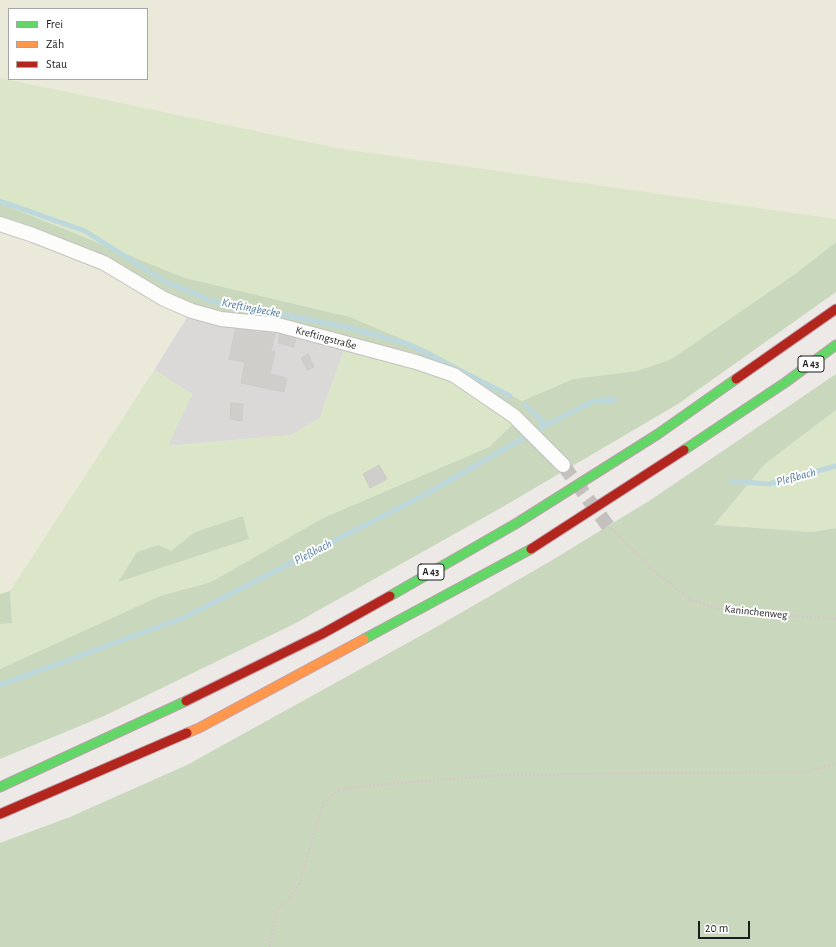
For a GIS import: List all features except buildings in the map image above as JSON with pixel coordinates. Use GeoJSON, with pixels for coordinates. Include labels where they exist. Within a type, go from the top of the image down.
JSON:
{"type":"FeatureCollection","features":[{"type":"Feature","properties":{"kind":"highway","name":"A 43"},"geometry":{"type":"LineString","coordinates":[[0,787],[179,705],[322,634],[517,523],[658,434],[836,310]]}},
{"type":"Feature","properties":{"kind":"highway","name":"A 43"},"geometry":{"type":"LineString","coordinates":[[0,814],[199,728],[533,548],[786,382],[836,345]]}},
{"type":"Feature","properties":{"kind":"street","name":"Kreftingstraße"},"geometry":{"type":"LineString","coordinates":[[0,224],[33,235],[104,263],[164,300],[192,311],[221,319],[278,325],[416,362],[454,375],[514,416],[563,465]]}},
{"type":"Feature","properties":{"kind":"path","name":"Kaninchenweg"},"geometry":{"type":"LineString","coordinates":[[608,526],[660,576],[693,601],[729,610],[836,619]]}},
{"type":"Feature","properties":{"kind":"path"},"geometry":{"type":"LineString","coordinates":[[270,947],[277,908],[289,899],[299,884],[323,804],[337,791],[364,786],[501,775],[805,772],[836,764]]}},
{"type":"Feature","properties":{"kind":"shaded area"},"geometry":{"type":"Polygon","coordinates":[[[0,0],[836,0],[836,219],[342,149],[10,80],[148,80],[148,8],[8,8],[8,80],[0,78],[0,0]]]}},
{"type":"Feature","properties":{"kind":"shaded area"},"geometry":{"type":"Polygon","coordinates":[[[0,227],[85,258],[189,314],[10,591],[0,594],[0,227]]]}},
{"type":"Feature","properties":{"kind":"shaded area"},"geometry":{"type":"Polygon","coordinates":[[[189,314],[283,331],[345,347],[320,418],[291,435],[167,446],[192,394],[154,370],[189,314]]]}},
{"type":"Feature","properties":{"kind":"green space"},"geometry":{"type":"Polygon","coordinates":[[[0,78],[342,149],[836,219],[836,242],[795,274],[670,360],[636,371],[573,379],[522,401],[428,350],[350,317],[185,278],[0,203],[0,78]]]}},
{"type":"Feature","properties":{"kind":"green space"},"geometry":{"type":"Polygon","coordinates":[[[0,203],[185,278],[350,317],[428,350],[522,401],[573,379],[636,371],[670,360],[795,274],[836,242],[836,292],[678,404],[499,509],[294,624],[104,716],[0,759],[0,669],[160,596],[211,582],[323,518],[489,447],[514,423],[468,378],[417,354],[275,320],[221,316],[166,295],[0,219],[0,203]]]}},
{"type":"Feature","properties":{"kind":"green space"},"geometry":{"type":"Polygon","coordinates":[[[345,347],[451,377],[514,423],[489,447],[323,518],[211,582],[160,596],[0,669],[0,624],[12,623],[10,591],[154,370],[192,394],[168,446],[291,435],[320,418],[345,347]],[[243,516],[195,532],[171,551],[137,552],[119,581],[249,539],[243,516]]]}},
{"type":"Feature","properties":{"kind":"green space"},"geometry":{"type":"Polygon","coordinates":[[[836,374],[836,410],[765,464],[714,525],[812,532],[836,528],[836,947],[0,947],[0,843],[70,817],[187,765],[431,630],[549,562],[649,501],[836,374]]]}},
{"type":"Feature","properties":{"kind":"green space"},"geometry":{"type":"Polygon","coordinates":[[[836,410],[836,528],[812,532],[713,526],[765,464],[836,410]]]}},
{"type":"Feature","properties":{"kind":"green space"},"geometry":{"type":"Polygon","coordinates":[[[243,516],[249,539],[118,582],[137,552],[158,545],[171,551],[195,532],[243,516]]]}},
{"type":"Feature","properties":{"kind":"green space"},"geometry":{"type":"Polygon","coordinates":[[[10,591],[12,623],[0,624],[0,594],[10,591]]]}},
{"type":"Feature","properties":{"kind":"waterway","name":"Kreftingbecke"},"geometry":{"type":"LineString","coordinates":[[0,201],[85,231],[166,282],[212,301],[346,327],[408,344],[510,396]]}},
{"type":"Feature","properties":{"kind":"waterway","name":"Pleßbach"},"geometry":{"type":"LineString","coordinates":[[0,685],[183,618],[426,494],[546,425],[594,401],[615,400]]}},
{"type":"Feature","properties":{"kind":"waterway"},"geometry":{"type":"LineString","coordinates":[[525,405],[546,425]]}},
{"type":"Feature","properties":{"kind":"waterway","name":"Pleßbach"},"geometry":{"type":"LineString","coordinates":[[731,481],[769,484],[836,466]]}},
{"type":"Feature","properties":{"kind":"tunnel"},"geometry":{"type":"LineString","coordinates":[[563,465],[608,526]]}},
{"type":"Feature","properties":{"kind":"traffic: fast"},"geometry":{"type":"LineString","coordinates":[[684,450],[786,382],[836,345]]}},
{"type":"Feature","properties":{"kind":"traffic: fast"},"geometry":{"type":"LineString","coordinates":[[390,596],[517,523],[658,434],[736,379]]}},
{"type":"Feature","properties":{"kind":"traffic: fast"},"geometry":{"type":"LineString","coordinates":[[364,639],[531,549]]}},
{"type":"Feature","properties":{"kind":"traffic: fast"},"geometry":{"type":"LineString","coordinates":[[0,787],[186,701]]}},
{"type":"Feature","properties":{"kind":"traffic: slow"},"geometry":{"type":"LineString","coordinates":[[187,733],[199,728],[364,639]]}},
{"type":"Feature","properties":{"kind":"traffic: jam"},"geometry":{"type":"LineString","coordinates":[[736,379],[836,309]]}},
{"type":"Feature","properties":{"kind":"traffic: jam"},"geometry":{"type":"LineString","coordinates":[[531,549],[684,450]]}},
{"type":"Feature","properties":{"kind":"traffic: jam"},"geometry":{"type":"LineString","coordinates":[[186,701],[322,634],[390,596]]}},
{"type":"Feature","properties":{"kind":"traffic: jam"},"geometry":{"type":"LineString","coordinates":[[0,814],[187,733]]}}]}
